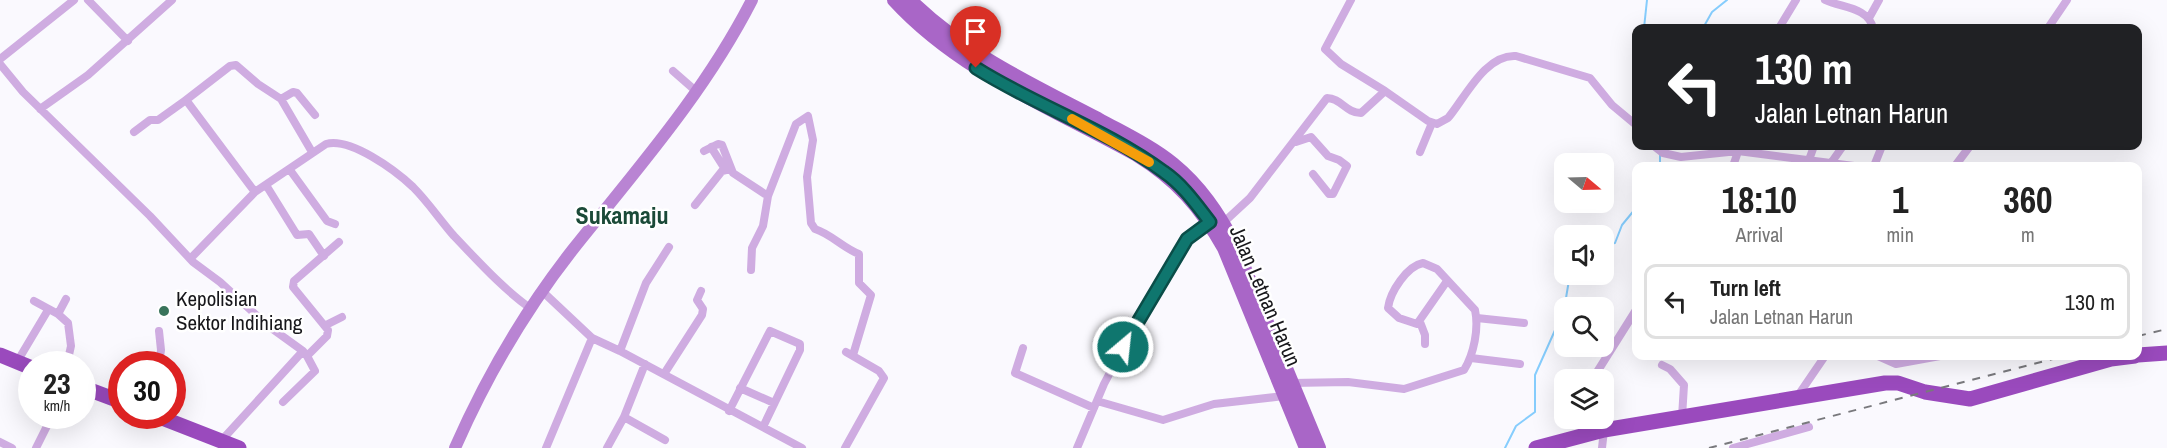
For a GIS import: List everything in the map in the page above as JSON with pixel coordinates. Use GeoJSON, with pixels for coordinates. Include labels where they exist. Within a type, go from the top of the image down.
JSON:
{"type":"FeatureCollection","features":[{"type":"Feature","properties":{"kind":"highway"},"geometry":{"type":"LineString","coordinates":[[2142,355],[2167,354]]}},
{"type":"Feature","properties":{"kind":"highway"},"geometry":{"type":"LineString","coordinates":[[0,355],[17,362]]}},
{"type":"Feature","properties":{"kind":"highway"},"geometry":{"type":"LineString","coordinates":[[1614,425],[1682,417],[1885,383],[1898,383],[1925,392],[1970,399],[2107,360]]}},
{"type":"Feature","properties":{"kind":"highway"},"geometry":{"type":"LineString","coordinates":[[186,427],[239,448]]}},
{"type":"Feature","properties":{"kind":"highway"},"geometry":{"type":"LineString","coordinates":[[1536,448],[1592,429]]}},
{"type":"Feature","properties":{"kind":"main road","name":"Jalan Letnan Harun"},"geometry":{"type":"LineString","coordinates":[[894,0],[924,21]]}},
{"type":"Feature","properties":{"kind":"main road","name":"Jalan Letnan Harun"},"geometry":{"type":"LineString","coordinates":[[910,0],[924,21],[961,59],[1084,125],[1164,172],[1217,222],[1292,383],[1319,448]]}},
{"type":"Feature","properties":{"kind":"main road","name":"Jalan Letnan Harun"},"geometry":{"type":"LineString","coordinates":[[1241,276],[1284,396],[1306,448]]}},
{"type":"Feature","properties":{"kind":"street"},"geometry":{"type":"LineString","coordinates":[[0,60],[74,0]]}},
{"type":"Feature","properties":{"kind":"street"},"geometry":{"type":"LineString","coordinates":[[88,0],[128,41]]}},
{"type":"Feature","properties":{"kind":"street"},"geometry":{"type":"LineString","coordinates":[[40,109],[88,75],[172,0]]}},
{"type":"Feature","properties":{"kind":"street"},"geometry":{"type":"LineString","coordinates":[[455,448],[499,357],[530,308],[697,92],[752,0]]}},
{"type":"Feature","properties":{"kind":"street"},"geometry":{"type":"LineString","coordinates":[[1351,0],[1325,49],[1341,64],[1432,123],[1442,122],[1448,118],[1487,69],[1507,55],[1590,78],[1612,105],[1632,122]]}},
{"type":"Feature","properties":{"kind":"street"},"geometry":{"type":"LineString","coordinates":[[1781,24],[1796,0]]}},
{"type":"Feature","properties":{"kind":"street"},"geometry":{"type":"LineString","coordinates":[[1825,0],[1859,11],[1869,18],[1871,24]]}},
{"type":"Feature","properties":{"kind":"street"},"geometry":{"type":"LineString","coordinates":[[1869,18],[1879,0]]}},
{"type":"Feature","properties":{"kind":"street"},"geometry":{"type":"LineString","coordinates":[[2051,24],[2067,0]]}},
{"type":"Feature","properties":{"kind":"street"},"geometry":{"type":"LineString","coordinates":[[0,64],[40,109],[150,216],[190,259],[220,282],[267,325],[305,354],[315,371],[283,402]]}},
{"type":"Feature","properties":{"kind":"street"},"geometry":{"type":"LineString","coordinates":[[134,132],[150,120],[158,120],[233,65],[281,99],[312,152]]}},
{"type":"Feature","properties":{"kind":"street"},"geometry":{"type":"LineString","coordinates":[[673,71],[697,92]]}},
{"type":"Feature","properties":{"kind":"street"},"geometry":{"type":"LineString","coordinates":[[1077,448],[1095,405],[1144,308],[1187,239],[1217,222],[1250,198],[1327,98],[1336,99],[1351,112],[1361,112],[1385,91]]}},
{"type":"Feature","properties":{"kind":"street"},"geometry":{"type":"LineString","coordinates":[[281,99],[293,92],[297,93],[315,115]]}},
{"type":"Feature","properties":{"kind":"street"},"geometry":{"type":"LineString","coordinates":[[186,100],[255,192]]}},
{"type":"Feature","properties":{"kind":"street"},"geometry":{"type":"LineString","coordinates":[[751,270],[752,248],[763,226],[768,196],[796,124],[808,116],[813,140],[807,177],[812,223],[815,229],[825,232],[834,240],[859,254],[859,283],[871,295],[849,353],[879,371],[884,378],[845,448]]}},
{"type":"Feature","properties":{"kind":"street"},"geometry":{"type":"LineString","coordinates":[[1420,152],[1432,123]]}},
{"type":"Feature","properties":{"kind":"street"},"geometry":{"type":"LineString","coordinates":[[1295,142],[1311,137],[1328,156],[1347,166],[1333,194],[1329,194],[1312,174]]}},
{"type":"Feature","properties":{"kind":"street"},"geometry":{"type":"LineString","coordinates":[[190,259],[255,192],[290,170],[312,152],[335,141],[370,157],[411,186],[513,296],[530,308]]}},
{"type":"Feature","properties":{"kind":"street"},"geometry":{"type":"LineString","coordinates":[[707,149],[740,179],[768,196]]}},
{"type":"Feature","properties":{"kind":"street"},"geometry":{"type":"LineString","coordinates":[[1658,150],[1681,157],[1726,150]]}},
{"type":"Feature","properties":{"kind":"street"},"geometry":{"type":"LineString","coordinates":[[1751,150],[1824,162]]}},
{"type":"Feature","properties":{"kind":"street"},"geometry":{"type":"LineString","coordinates":[[1809,160],[1813,150]]}},
{"type":"Feature","properties":{"kind":"street"},"geometry":{"type":"LineString","coordinates":[[695,205],[728,169]]}},
{"type":"Feature","properties":{"kind":"street"},"geometry":{"type":"LineString","coordinates":[[290,170],[327,221],[335,224]]}},
{"type":"Feature","properties":{"kind":"street"},"geometry":{"type":"LineString","coordinates":[[266,185],[297,236],[309,234],[324,256]]}},
{"type":"Feature","properties":{"kind":"street"},"geometry":{"type":"LineString","coordinates":[[221,441],[305,354],[327,336],[326,325],[293,283],[301,272],[339,242]]}},
{"type":"Feature","properties":{"kind":"street"},"geometry":{"type":"LineString","coordinates":[[620,351],[646,283],[669,247]]}},
{"type":"Feature","properties":{"kind":"street"},"geometry":{"type":"LineString","coordinates":[[1292,383],[1348,382],[1404,389],[1460,372],[1471,358],[1477,318],[1471,305],[1433,266],[1423,263],[1412,267],[1389,301],[1388,308],[1411,324],[1420,322],[1447,281]]}},
{"type":"Feature","properties":{"kind":"street"},"geometry":{"type":"LineString","coordinates":[[542,291],[592,338],[802,448]]}},
{"type":"Feature","properties":{"kind":"street"},"geometry":{"type":"LineString","coordinates":[[664,374],[702,315],[703,309],[697,300],[701,291]]}},
{"type":"Feature","properties":{"kind":"street"},"geometry":{"type":"LineString","coordinates":[[58,314],[66,298]]}},
{"type":"Feature","properties":{"kind":"street"},"geometry":{"type":"LineString","coordinates":[[33,301],[66,320],[71,330],[69,351]]}},
{"type":"Feature","properties":{"kind":"street"},"geometry":{"type":"LineString","coordinates":[[17,362],[48,310]]}},
{"type":"Feature","properties":{"kind":"street"},"geometry":{"type":"LineString","coordinates":[[1599,369],[1632,316]]}},
{"type":"Feature","properties":{"kind":"street"},"geometry":{"type":"LineString","coordinates":[[326,325],[342,317]]}},
{"type":"Feature","properties":{"kind":"street"},"geometry":{"type":"LineString","coordinates":[[1477,318],[1524,323]]}},
{"type":"Feature","properties":{"kind":"street"},"geometry":{"type":"LineString","coordinates":[[1420,322],[1425,335],[1425,344]]}},
{"type":"Feature","properties":{"kind":"street"},"geometry":{"type":"LineString","coordinates":[[159,330],[161,351]]}},
{"type":"Feature","properties":{"kind":"street"},"geometry":{"type":"LineString","coordinates":[[729,411],[768,334],[774,331],[801,347],[763,427]]}},
{"type":"Feature","properties":{"kind":"street"},"geometry":{"type":"LineString","coordinates":[[546,448],[592,338]]}},
{"type":"Feature","properties":{"kind":"street"},"geometry":{"type":"LineString","coordinates":[[1023,348],[1015,373],[1095,405],[1163,420],[1214,404],[1284,396]]}},
{"type":"Feature","properties":{"kind":"street"},"geometry":{"type":"LineString","coordinates":[[1471,358],[1520,363]]}},
{"type":"Feature","properties":{"kind":"street"},"geometry":{"type":"LineString","coordinates":[[1796,398],[1823,360]]}},
{"type":"Feature","properties":{"kind":"street"},"geometry":{"type":"LineString","coordinates":[[1887,360],[1896,364],[1918,360]]}},
{"type":"Feature","properties":{"kind":"street"},"geometry":{"type":"LineString","coordinates":[[607,448],[624,417],[645,364]]}},
{"type":"Feature","properties":{"kind":"street"},"geometry":{"type":"LineString","coordinates":[[1662,365],[1670,369],[1684,385],[1682,417]]}},
{"type":"Feature","properties":{"kind":"street"},"geometry":{"type":"LineString","coordinates":[[740,388],[774,403]]}},
{"type":"Feature","properties":{"kind":"street"},"geometry":{"type":"LineString","coordinates":[[624,417],[665,440]]}},
{"type":"Feature","properties":{"kind":"street"},"geometry":{"type":"LineString","coordinates":[[1733,448],[1809,428]]}},
{"type":"Feature","properties":{"kind":"street"},"geometry":{"type":"LineString","coordinates":[[36,448],[46,429]]}},
{"type":"Feature","properties":{"kind":"street"},"geometry":{"type":"LineString","coordinates":[[1598,429],[1602,448]]}},
{"type":"Feature","properties":{"kind":"street"},"geometry":{"type":"LineString","coordinates":[[0,442],[12,448]]}},
{"type":"Feature","properties":{"kind":"waterway"},"geometry":{"type":"LineString","coordinates":[[1644,24],[1647,0]]}},
{"type":"Feature","properties":{"kind":"waterway"},"geometry":{"type":"LineString","coordinates":[[1705,24],[1712,12],[1727,0]]}},
{"type":"Feature","properties":{"kind":"waterway"},"geometry":{"type":"LineString","coordinates":[[1660,154],[1660,162]]}},
{"type":"Feature","properties":{"kind":"waterway"},"geometry":{"type":"LineString","coordinates":[[1614,243],[1622,225],[1632,213]]}},
{"type":"Feature","properties":{"kind":"waterway"},"geometry":{"type":"LineString","coordinates":[[1505,448],[1516,426],[1535,412],[1535,375],[1564,310],[1568,285]]}},
{"type":"Feature","properties":{"kind":"railway"},"geometry":{"type":"LineString","coordinates":[[2142,335],[2167,329]]}},
{"type":"Feature","properties":{"kind":"railway"},"geometry":{"type":"LineString","coordinates":[[1709,448],[2049,360]]}},
{"type":"Feature","properties":{"kind":"slow traffic"},"geometry":{"type":"LineString","coordinates":[[1072,119],[1149,162]]}},
{"type":"Feature","properties":{"kind":"place","name":"Kepolisian Sektor Indihiang"},"geometry":{"type":"Point","coordinates":[164,311]}},
{"type":"Feature","properties":{"kind":"district","name":"Sukamaju"},"geometry":{"type":"Point","coordinates":[622,216]}},
{"type":"Feature","properties":{"kind":"route"},"geometry":{"type":"LineString","coordinates":[[976,68],[1137,154],[1181,186],[1210,222],[1190,234],[1144,308],[1123,347]]}}]}
